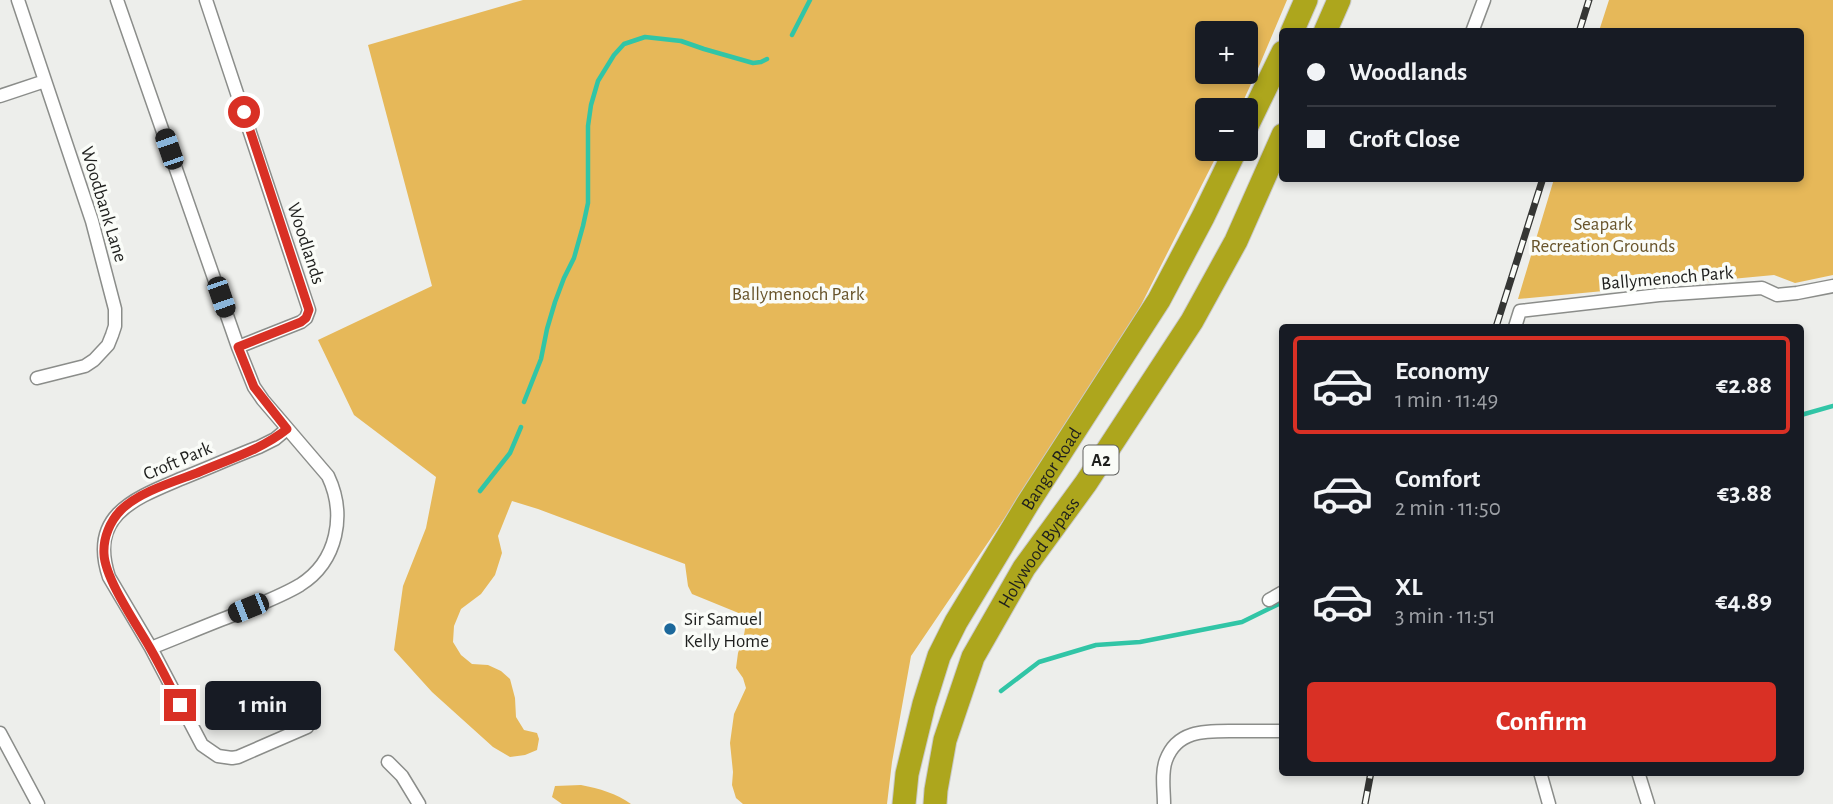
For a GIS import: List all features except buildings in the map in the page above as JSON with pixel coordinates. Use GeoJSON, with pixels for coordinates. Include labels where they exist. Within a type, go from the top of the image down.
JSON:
{"type":"FeatureCollection","features":[{"type":"Feature","properties":{"kind":"highway"},"geometry":{"type":"LineString","coordinates":[[1294,28],[1306,0]]}},
{"type":"Feature","properties":{"kind":"highway"},"geometry":{"type":"LineString","coordinates":[[1327,28],[1339,0]]}},
{"type":"Feature","properties":{"kind":"highway"},"geometry":{"type":"LineString","coordinates":[[1258,103],[1279,60]]}},
{"type":"Feature","properties":{"kind":"highway","name":"Holywood Bypass"},"geometry":{"type":"LineString","coordinates":[[935,804],[946,740],[973,657],[1024,568],[1086,483],[1192,321],[1236,241],[1279,144]]}},
{"type":"Feature","properties":{"kind":"highway","name":"Bangor Road"},"geometry":{"type":"LineString","coordinates":[[904,804],[907,774],[924,704],[939,656],[956,622],[1028,503],[1159,300],[1230,161]]}},
{"type":"Feature","properties":{"kind":"highway"},"geometry":{"type":"LineString","coordinates":[[924,704],[954,712]]}},
{"type":"Feature","properties":{"kind":"street","name":"Woodbank Lane"},"geometry":{"type":"LineString","coordinates":[[18,0],[97,236],[116,318],[107,345],[94,360],[85,366],[37,378]]}},
{"type":"Feature","properties":{"kind":"street"},"geometry":{"type":"LineString","coordinates":[[117,0],[254,387],[328,476],[336,497],[338,520],[328,556],[321,567],[301,585],[150,649]]}},
{"type":"Feature","properties":{"kind":"street","name":"Woodlands"},"geometry":{"type":"LineString","coordinates":[[206,0],[308,306],[306,318],[301,322],[238,347]]}},
{"type":"Feature","properties":{"kind":"street"},"geometry":{"type":"LineString","coordinates":[[1474,28],[1484,0]]}},
{"type":"Feature","properties":{"kind":"street"},"geometry":{"type":"LineString","coordinates":[[0,96],[45,81]]}},
{"type":"Feature","properties":{"kind":"street","name":"Ballymenoch Park"},"geometry":{"type":"LineString","coordinates":[[1516,324],[1520,311],[1659,295],[1762,288],[1777,295],[1833,286]]}},
{"type":"Feature","properties":{"kind":"street","name":"Croft Park"},"geometry":{"type":"LineString","coordinates":[[287,429],[259,447],[138,498],[119,511],[112,521],[104,542],[104,554],[109,576],[202,745],[218,756],[238,757],[307,727],[310,712]]}},
{"type":"Feature","properties":{"kind":"street"},"geometry":{"type":"LineString","coordinates":[[1269,600],[1279,594]]}},
{"type":"Feature","properties":{"kind":"street"},"geometry":{"type":"LineString","coordinates":[[1164,804],[1163,777],[1166,759],[1174,746],[1186,736],[1202,731],[1279,731]]}},
{"type":"Feature","properties":{"kind":"street"},"geometry":{"type":"LineString","coordinates":[[0,733],[38,804]]}},
{"type":"Feature","properties":{"kind":"street"},"geometry":{"type":"LineString","coordinates":[[388,762],[402,776],[419,804]]}},
{"type":"Feature","properties":{"kind":"street"},"geometry":{"type":"LineString","coordinates":[[1541,776],[1549,804]]}},
{"type":"Feature","properties":{"kind":"street"},"geometry":{"type":"LineString","coordinates":[[1639,776],[1648,804]]}},
{"type":"Feature","properties":{"kind":"green space","name":"Ballymenoch Park"},"geometry":{"type":"Polygon","coordinates":[[[523,0],[1287,0],[1258,69],[1258,21],[1195,21],[1195,84],[1251,84],[1245,98],[1195,98],[1195,161],[1214,161],[1138,311],[1082,404],[911,656],[887,804],[743,804],[736,798],[732,785],[730,743],[734,714],[746,688],[736,668],[746,623],[741,614],[692,594],[685,564],[538,509],[512,501],[498,536],[502,553],[495,575],[481,594],[461,609],[454,626],[453,642],[461,655],[472,664],[488,665],[510,679],[516,717],[524,730],[537,733],[537,750],[510,757],[493,747],[432,692],[394,650],[403,586],[426,528],[436,477],[354,415],[318,340],[432,286],[368,45],[523,0]]]}},
{"type":"Feature","properties":{"kind":"green space","name":"Seapark Recreation Grounds"},"geometry":{"type":"Polygon","coordinates":[[[1609,0],[1833,0],[1833,275],[1795,283],[1774,275],[1518,299],[1553,182],[1804,182],[1804,28],[1600,28],[1609,0]]]}},
{"type":"Feature","properties":{"kind":"green space"},"geometry":{"type":"Polygon","coordinates":[[[581,785],[608,792],[631,804],[562,804],[552,797],[555,786],[581,785]]]}},
{"type":"Feature","properties":{"kind":"waterway"},"geometry":{"type":"LineString","coordinates":[[792,35],[810,0]]}},
{"type":"Feature","properties":{"kind":"waterway"},"geometry":{"type":"LineString","coordinates":[[524,402],[541,359],[555,302],[574,258],[583,226],[588,203],[588,126],[591,105],[598,81],[614,55],[624,44],[645,37],[681,41],[753,63],[767,59]]}},
{"type":"Feature","properties":{"kind":"waterway"},"geometry":{"type":"LineString","coordinates":[[1804,414],[1833,406]]}},
{"type":"Feature","properties":{"kind":"waterway"},"geometry":{"type":"LineString","coordinates":[[480,491],[510,453],[521,427]]}},
{"type":"Feature","properties":{"kind":"waterway"},"geometry":{"type":"LineString","coordinates":[[1001,691],[1039,662],[1096,645],[1140,642],[1242,622],[1279,604]]}},
{"type":"Feature","properties":{"kind":"railway"},"geometry":{"type":"LineString","coordinates":[[1580,28],[1589,0]]}},
{"type":"Feature","properties":{"kind":"railway"},"geometry":{"type":"LineString","coordinates":[[1497,324],[1542,182]]}},
{"type":"Feature","properties":{"kind":"railway"},"geometry":{"type":"LineString","coordinates":[[1365,804],[1370,776]]}},
{"type":"Feature","properties":{"kind":"place","name":"Sir Samuel Kelly Home"},"geometry":{"type":"Point","coordinates":[670,629]}},
{"type":"Feature","properties":{"kind":"route"},"geometry":{"type":"LineString","coordinates":[[180,705],[109,576],[104,542],[112,521],[128,504],[259,447],[287,429],[254,387],[238,347],[301,322],[309,310],[244,112]]}}]}
